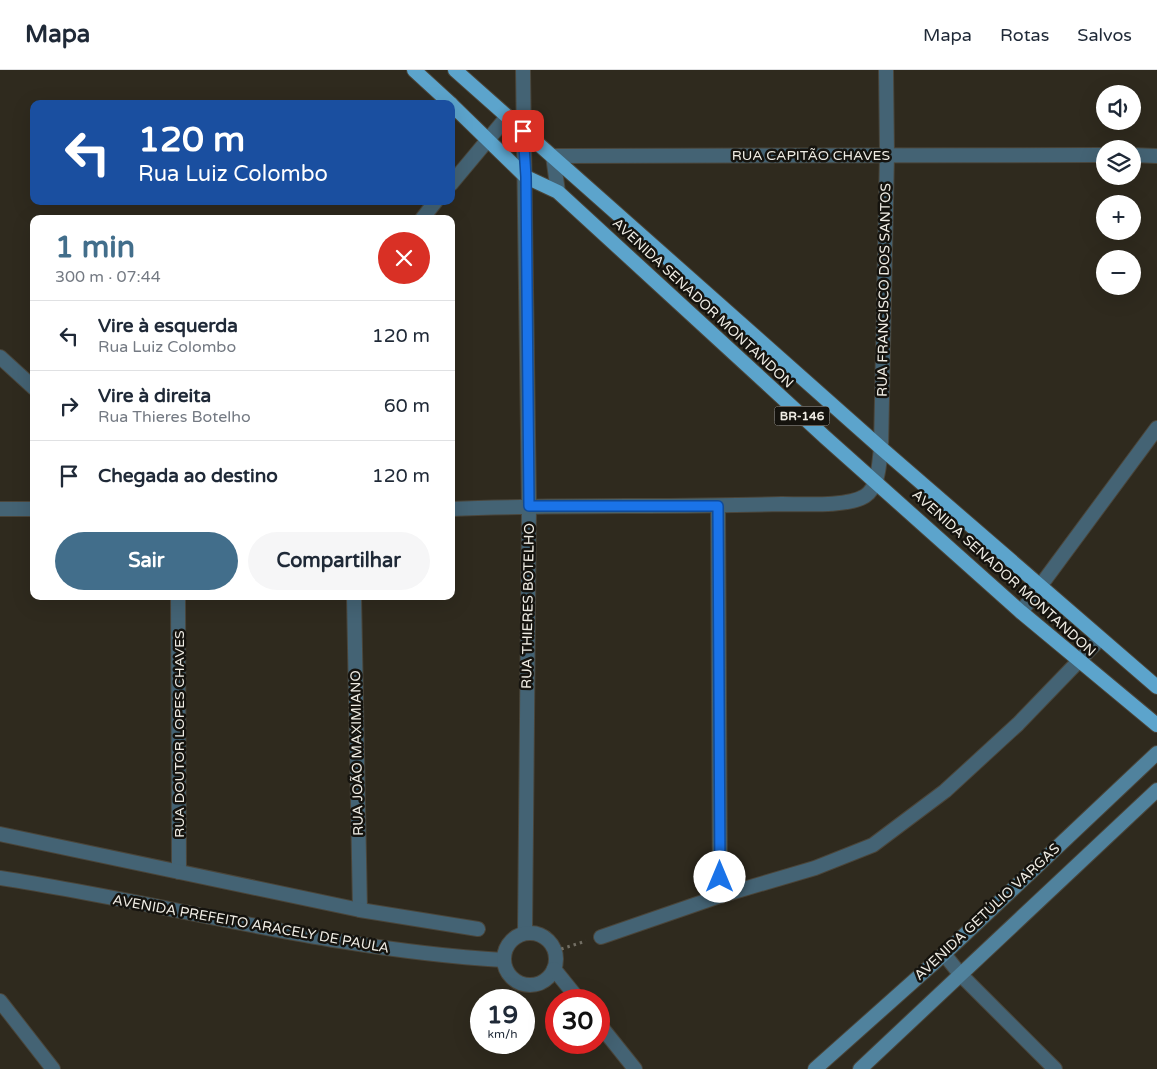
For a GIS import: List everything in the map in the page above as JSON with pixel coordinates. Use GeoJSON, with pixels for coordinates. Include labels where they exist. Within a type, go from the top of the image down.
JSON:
{"type":"FeatureCollection","features":[{"type":"Feature","properties":{"kind":"highway","name":"AVENIDA SENADOR MONTANDON"},"geometry":{"type":"LineString","coordinates":[[414,70],[447,100]]}},
{"type":"Feature","properties":{"kind":"highway","name":"AVENIDA SENADOR MONTANDON"},"geometry":{"type":"LineString","coordinates":[[454,70],[881,448],[1157,687]]}},
{"type":"Feature","properties":{"kind":"highway","name":"AVENIDA SENADOR MONTANDON"},"geometry":{"type":"LineString","coordinates":[[455,108],[526,177],[558,192],[826,438],[876,480],[1021,612],[1157,726]]}},
{"type":"Feature","properties":{"kind":"main road","name":"AVENIDA GETÚLIO VARGAS"},"geometry":{"type":"LineString","coordinates":[[815,1069],[944,954],[1157,753]]}},
{"type":"Feature","properties":{"kind":"main road","name":"AVENIDA GETÚLIO VARGAS"},"geometry":{"type":"LineString","coordinates":[[860,1069],[1157,790]]}},
{"type":"Feature","properties":{"kind":"street","name":"RUA THIERES BOTELHO"},"geometry":{"type":"LineString","coordinates":[[524,70],[523,131],[526,177],[529,506],[524,933]]}},
{"type":"Feature","properties":{"kind":"street","name":"RUA FRANCISCO DOS SANTOS"},"geometry":{"type":"LineString","coordinates":[[876,480],[881,448],[887,154],[886,70]]}},
{"type":"Feature","properties":{"kind":"street"},"geometry":{"type":"LineString","coordinates":[[455,179],[506,118]]}},
{"type":"Feature","properties":{"kind":"street","name":"RUA CAPITÃO CHAVES"},"geometry":{"type":"LineString","coordinates":[[553,156],[1096,155]]}},
{"type":"Feature","properties":{"kind":"street"},"geometry":{"type":"LineString","coordinates":[[1141,155],[1157,156]]}},
{"type":"Feature","properties":{"kind":"street"},"geometry":{"type":"LineString","coordinates":[[553,156],[558,192]]}},
{"type":"Feature","properties":{"kind":"street"},"geometry":{"type":"LineString","coordinates":[[425,215],[433,205]]}},
{"type":"Feature","properties":{"kind":"street"},"geometry":{"type":"LineString","coordinates":[[0,357],[30,384]]}},
{"type":"Feature","properties":{"kind":"street"},"geometry":{"type":"LineString","coordinates":[[1021,612],[1157,428]]}},
{"type":"Feature","properties":{"kind":"street"},"geometry":{"type":"LineString","coordinates":[[455,509],[529,506],[718,506],[854,500],[868,493],[876,480]]}},
{"type":"Feature","properties":{"kind":"street"},"geometry":{"type":"LineString","coordinates":[[718,506],[720,896]]}},
{"type":"Feature","properties":{"kind":"street"},"geometry":{"type":"LineString","coordinates":[[0,509],[30,509]]}},
{"type":"Feature","properties":{"kind":"street","name":"RUA DOUTOR LOPES CHAVES"},"geometry":{"type":"LineString","coordinates":[[178,600],[179,872]]}},
{"type":"Feature","properties":{"kind":"street","name":"RUA JOÃO MAXIMIANO"},"geometry":{"type":"LineString","coordinates":[[354,600],[360,910]]}},
{"type":"Feature","properties":{"kind":"street"},"geometry":{"type":"LineString","coordinates":[[601,937],[720,896],[815,868],[873,845],[945,791],[1018,724],[1100,639]]}},
{"type":"Feature","properties":{"kind":"street"},"geometry":{"type":"LineString","coordinates":[[0,834],[360,910],[478,929]]}},
{"type":"Feature","properties":{"kind":"street","name":"AVENIDA PREFEITO ARACELY DE PAULA"},"geometry":{"type":"LineString","coordinates":[[0,878],[218,920],[374,946],[460,957],[503,960]]}},
{"type":"Feature","properties":{"kind":"street"},"geometry":{"type":"LineString","coordinates":[[524,933],[537,933],[545,937],[555,951],[554,969],[547,980],[540,984],[521,984],[510,977],[505,969],[503,960],[509,942],[524,933]]}},
{"type":"Feature","properties":{"kind":"street"},"geometry":{"type":"LineString","coordinates":[[944,954],[960,974],[1055,1069]]}},
{"type":"Feature","properties":{"kind":"street"},"geometry":{"type":"LineString","coordinates":[[554,969],[570,989]]}},
{"type":"Feature","properties":{"kind":"street"},"geometry":{"type":"LineString","coordinates":[[0,1001],[52,1069]]}},
{"type":"Feature","properties":{"kind":"street"},"geometry":{"type":"LineString","coordinates":[[610,1038],[635,1069]]}},
{"type":"Feature","properties":{"kind":"path"},"geometry":{"type":"LineString","coordinates":[[555,951],[601,937]]}},
{"type":"Feature","properties":{"kind":"route"},"geometry":{"type":"LineString","coordinates":[[523,131],[526,177],[529,506],[718,506],[720,877]]}}]}
